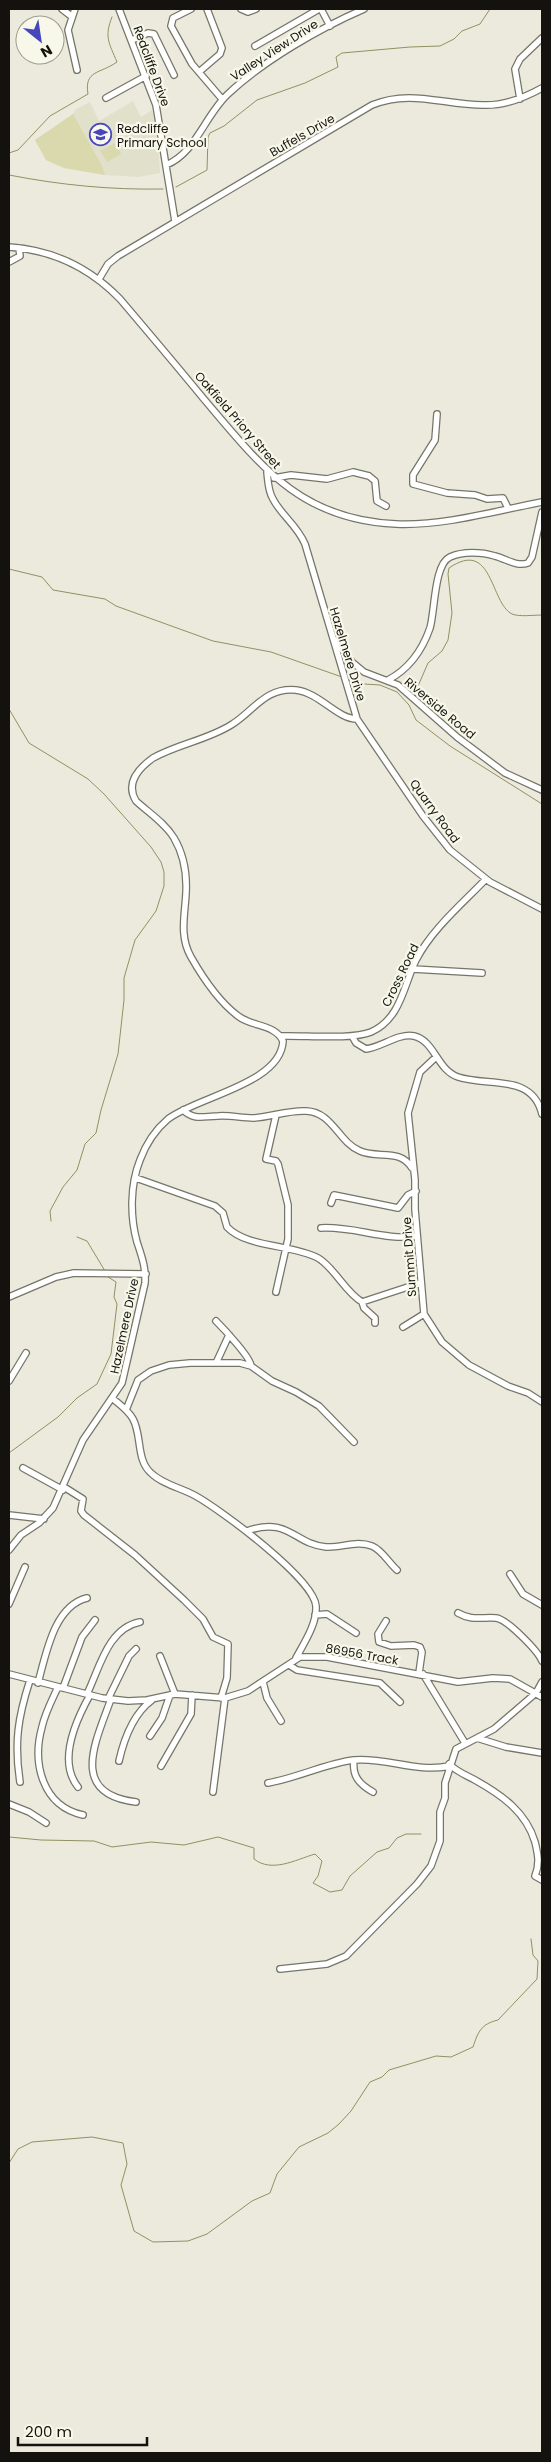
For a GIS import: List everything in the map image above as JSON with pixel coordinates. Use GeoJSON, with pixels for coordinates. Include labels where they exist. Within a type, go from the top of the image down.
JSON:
{"type":"FeatureCollection","features":[{"type":"Feature","properties":{"kind":"street"},"geometry":{"type":"LineString","coordinates":[[62,9],[71,16]]}},
{"type":"Feature","properties":{"kind":"street"},"geometry":{"type":"LineString","coordinates":[[75,9],[71,16],[68,30],[77,70]]}},
{"type":"Feature","properties":{"kind":"street","name":"Redcliffe Drive"},"geometry":{"type":"LineString","coordinates":[[119,9],[146,76],[161,122],[175,221]]}},
{"type":"Feature","properties":{"kind":"street"},"geometry":{"type":"LineString","coordinates":[[191,9],[173,18],[171,23],[189,60],[222,99]]}},
{"type":"Feature","properties":{"kind":"street"},"geometry":{"type":"LineString","coordinates":[[199,72],[220,54],[222,48],[207,9]]}},
{"type":"Feature","properties":{"kind":"street"},"geometry":{"type":"LineString","coordinates":[[241,9],[248,12],[256,9]]}},
{"type":"Feature","properties":{"kind":"street"},"geometry":{"type":"LineString","coordinates":[[255,46],[320,9],[330,26]]}},
{"type":"Feature","properties":{"kind":"street","name":"Valley View Drive"},"geometry":{"type":"LineString","coordinates":[[166,165],[182,156],[222,99],[256,72],[330,26],[364,9]]}},
{"type":"Feature","properties":{"kind":"street"},"geometry":{"type":"LineString","coordinates":[[132,40],[148,33],[154,34],[174,75]]}},
{"type":"Feature","properties":{"kind":"street"},"geometry":{"type":"LineString","coordinates":[[520,99],[515,69],[520,59],[542,38]]}},
{"type":"Feature","properties":{"kind":"street"},"geometry":{"type":"LineString","coordinates":[[106,98],[146,76]]}},
{"type":"Feature","properties":{"kind":"street","name":"Buffels Drive"},"geometry":{"type":"LineString","coordinates":[[98,279],[108,264],[118,256],[384,100],[412,97],[482,105],[505,103],[520,99],[542,88]]}},
{"type":"Feature","properties":{"kind":"street","name":"Oakfield Priory Street"},"geometry":{"type":"LineString","coordinates":[[9,247],[59,257],[98,279],[120,299],[267,472],[317,504],[353,518],[397,524],[434,522],[542,502]]}},
{"type":"Feature","properties":{"kind":"street"},"geometry":{"type":"LineString","coordinates":[[9,262],[20,256],[19,248]]}},
{"type":"Feature","properties":{"kind":"street"},"geometry":{"type":"LineString","coordinates":[[437,414],[436,440],[413,475],[413,484],[446,493],[475,494],[487,499],[503,498],[508,508]]}},
{"type":"Feature","properties":{"kind":"street","name":"Hazelmere Drive"},"geometry":{"type":"LineString","coordinates":[[9,1550],[21,1536],[44,1519],[53,1508],[64,1488],[83,1440],[125,1377],[146,1274],[133,1224],[136,1178],[146,1146],[166,1120],[183,1110],[242,1085],[266,1069],[280,1054],[283,1041],[280,1036],[271,1029],[238,1016],[213,990],[189,954],[183,934],[186,877],[179,848],[167,828],[136,801],[133,795],[132,781],[143,765],[153,758],[230,726],[261,698],[274,692],[298,690],[310,694],[347,718],[357,719],[305,544],[294,524],[274,501],[269,488],[267,472]]}},
{"type":"Feature","properties":{"kind":"street"},"geometry":{"type":"LineString","coordinates":[[274,478],[291,474],[327,479],[346,473],[364,475],[375,481],[377,501],[386,506]]}},
{"type":"Feature","properties":{"kind":"street"},"geometry":{"type":"LineString","coordinates":[[388,680],[409,666],[430,629],[439,574],[445,560],[451,556],[472,553],[494,555],[514,564],[528,563],[532,557],[542,512]]}},
{"type":"Feature","properties":{"kind":"street","name":"Riverside Road"},"geometry":{"type":"LineString","coordinates":[[332,635],[357,667],[370,676],[388,680],[406,690],[456,738],[505,773],[542,790]]}},
{"type":"Feature","properties":{"kind":"street","name":"Quarry Road"},"geometry":{"type":"LineString","coordinates":[[357,719],[440,839],[450,850],[486,879],[542,909]]}},
{"type":"Feature","properties":{"kind":"street","name":"Cross Road"},"geometry":{"type":"LineString","coordinates":[[280,1036],[352,1036],[372,1032],[388,1019],[406,990],[421,952],[437,931],[486,879]]}},
{"type":"Feature","properties":{"kind":"street"},"geometry":{"type":"LineString","coordinates":[[413,969],[482,973]]}},
{"type":"Feature","properties":{"kind":"street"},"geometry":{"type":"LineString","coordinates":[[352,1036],[356,1044],[366,1049],[411,1036],[424,1041],[450,1073],[456,1076],[514,1085],[528,1090],[536,1097],[542,1114]]}},
{"type":"Feature","properties":{"kind":"street","name":"Summit Drive"},"geometry":{"type":"LineString","coordinates":[[436,1057],[420,1072],[408,1117],[416,1190],[420,1283],[424,1314],[442,1342],[469,1365],[508,1386],[528,1393],[542,1402]]}},
{"type":"Feature","properties":{"kind":"street"},"geometry":{"type":"LineString","coordinates":[[183,1110],[194,1118],[218,1116],[251,1118],[305,1111],[320,1114],[331,1122],[355,1149],[366,1153],[400,1157],[413,1170]]}},
{"type":"Feature","properties":{"kind":"street"},"geometry":{"type":"LineString","coordinates":[[276,1115],[266,1160],[277,1162],[286,1196],[286,1248],[276,1292]]}},
{"type":"Feature","properties":{"kind":"street"},"geometry":{"type":"LineString","coordinates":[[136,1178],[215,1206],[223,1213],[227,1227],[244,1238],[286,1248],[322,1261],[362,1302],[364,1308],[375,1318],[374,1323]]}},
{"type":"Feature","properties":{"kind":"street"},"geometry":{"type":"LineString","coordinates":[[331,1203],[334,1195],[398,1208],[408,1195],[416,1190]]}},
{"type":"Feature","properties":{"kind":"street"},"geometry":{"type":"LineString","coordinates":[[321,1228],[371,1232],[397,1238],[417,1236]]}},
{"type":"Feature","properties":{"kind":"street"},"geometry":{"type":"LineString","coordinates":[[9,1297],[56,1277],[74,1273],[146,1274]]}},
{"type":"Feature","properties":{"kind":"street"},"geometry":{"type":"LineString","coordinates":[[362,1302],[371,1301],[420,1283]]}},
{"type":"Feature","properties":{"kind":"street"},"geometry":{"type":"LineString","coordinates":[[403,1327],[424,1314]]}},
{"type":"Feature","properties":{"kind":"street"},"geometry":{"type":"LineString","coordinates":[[216,1321],[237,1347],[249,1358],[251,1366]]}},
{"type":"Feature","properties":{"kind":"street"},"geometry":{"type":"LineString","coordinates":[[217,1361],[229,1335]]}},
{"type":"Feature","properties":{"kind":"street"},"geometry":{"type":"LineString","coordinates":[[9,1381],[26,1353]]}},
{"type":"Feature","properties":{"kind":"street"},"geometry":{"type":"LineString","coordinates":[[126,1410],[138,1380],[151,1371],[169,1365],[217,1361],[240,1363],[251,1366],[319,1406],[354,1442]]}},
{"type":"Feature","properties":{"kind":"street"},"geometry":{"type":"LineString","coordinates":[[9,1674],[38,1683],[110,1699],[137,1701],[173,1695],[223,1698],[248,1691],[296,1659],[315,1616],[316,1603],[310,1592],[290,1569],[247,1531],[194,1496],[150,1473],[144,1463],[136,1426],[126,1410],[112,1398]]}},
{"type":"Feature","properties":{"kind":"street"},"geometry":{"type":"LineString","coordinates":[[23,1468],[84,1499],[81,1511],[84,1515],[135,1555],[184,1600],[203,1619],[213,1638],[228,1644],[227,1678],[223,1698],[213,1792]]}},
{"type":"Feature","properties":{"kind":"street"},"geometry":{"type":"LineString","coordinates":[[9,1515],[44,1519]]}},
{"type":"Feature","properties":{"kind":"street"},"geometry":{"type":"LineString","coordinates":[[247,1531],[262,1527],[274,1527],[288,1530],[319,1545],[368,1545],[377,1549],[397,1570]]}},
{"type":"Feature","properties":{"kind":"street"},"geometry":{"type":"LineString","coordinates":[[9,1604],[25,1568]]}},
{"type":"Feature","properties":{"kind":"street"},"geometry":{"type":"LineString","coordinates":[[510,1574],[523,1594],[542,1604]]}},
{"type":"Feature","properties":{"kind":"street"},"geometry":{"type":"LineString","coordinates":[[38,1683],[48,1646],[58,1624],[76,1601],[87,1598]]}},
{"type":"Feature","properties":{"kind":"street"},"geometry":{"type":"LineString","coordinates":[[458,1613],[474,1620],[502,1619],[516,1629],[542,1661]]}},
{"type":"Feature","properties":{"kind":"street"},"geometry":{"type":"LineString","coordinates":[[315,1616],[327,1614],[356,1633]]}},
{"type":"Feature","properties":{"kind":"street"},"geometry":{"type":"LineString","coordinates":[[83,1815],[69,1810],[52,1798],[42,1779],[38,1748],[47,1712],[61,1688],[82,1637],[95,1620]]}},
{"type":"Feature","properties":{"kind":"street"},"geometry":{"type":"LineString","coordinates":[[386,1620],[378,1634],[379,1642],[391,1646],[414,1645],[420,1647],[422,1652],[421,1673],[465,1744]]}},
{"type":"Feature","properties":{"kind":"street"},"geometry":{"type":"LineString","coordinates":[[78,1787],[71,1775],[70,1752],[79,1716],[117,1634],[126,1626],[140,1622]]}},
{"type":"Feature","properties":{"kind":"street"},"geometry":{"type":"LineString","coordinates":[[136,1649],[129,1656],[110,1699],[95,1751],[94,1778],[99,1788],[113,1797],[136,1802]]}},
{"type":"Feature","properties":{"kind":"street"},"geometry":{"type":"LineString","coordinates":[[150,1736],[162,1718],[173,1695],[160,1656]]}},
{"type":"Feature","properties":{"kind":"street","name":"86956 Track"},"geometry":{"type":"LineString","coordinates":[[296,1659],[309,1656],[340,1658],[465,1682],[501,1678],[518,1682],[542,1697]]}},
{"type":"Feature","properties":{"kind":"street"},"geometry":{"type":"LineString","coordinates":[[289,1665],[297,1670],[380,1683],[400,1702]]}},
{"type":"Feature","properties":{"kind":"street"},"geometry":{"type":"LineString","coordinates":[[20,1782],[16,1739],[21,1706],[30,1680]]}},
{"type":"Feature","properties":{"kind":"street"},"geometry":{"type":"LineString","coordinates":[[263,1682],[267,1698],[281,1721]]}},
{"type":"Feature","properties":{"kind":"street"},"geometry":{"type":"LineString","coordinates":[[280,1969],[327,1964],[346,1956],[417,1884],[431,1866],[440,1841],[440,1812],[449,1765],[456,1749],[494,1729],[536,1693],[542,1682]]}},
{"type":"Feature","properties":{"kind":"street"},"geometry":{"type":"LineString","coordinates":[[161,1766],[192,1714],[192,1695]]}},
{"type":"Feature","properties":{"kind":"street"},"geometry":{"type":"LineString","coordinates":[[119,1761],[127,1734],[143,1708],[154,1699]]}},
{"type":"Feature","properties":{"kind":"street"},"geometry":{"type":"LineString","coordinates":[[477,1738],[506,1747],[542,1753]]}},
{"type":"Feature","properties":{"kind":"street"},"geometry":{"type":"LineString","coordinates":[[268,1783],[299,1777],[354,1760],[390,1762],[432,1769],[449,1765]]}},
{"type":"Feature","properties":{"kind":"street"},"geometry":{"type":"LineString","coordinates":[[354,1760],[353,1769],[356,1778],[373,1792]]}},
{"type":"Feature","properties":{"kind":"street"},"geometry":{"type":"LineString","coordinates":[[449,1765],[476,1780],[510,1803],[526,1819],[531,1829],[540,1860],[535,1876],[542,1880]]}},
{"type":"Feature","properties":{"kind":"street"},"geometry":{"type":"LineString","coordinates":[[9,1804],[30,1812],[46,1822]]}},
{"type":"Feature","properties":{"kind":"shaded area","name":"Redcliffe Primary School"},"geometry":{"type":"Polygon","coordinates":[[[133,101],[141,117],[152,110],[158,144],[160,173],[139,177],[105,175],[64,168],[46,160],[35,140],[71,117],[76,109],[90,102],[99,121],[133,101]]]}},
{"type":"Feature","properties":{"kind":"green space"},"geometry":{"type":"Polygon","coordinates":[[[73,114],[102,166],[105,175],[64,168],[46,160],[35,140],[73,114]]]}},
{"type":"Feature","properties":{"kind":"green space"},"geometry":{"type":"Polygon","coordinates":[[[115,143],[121,154],[107,162],[100,151],[115,143]]]}},
{"type":"Feature","properties":{"kind":"waterway"},"geometry":{"type":"LineString","coordinates":[[176,187],[207,170],[208,137],[210,133],[224,126],[257,100],[305,83],[338,67],[336,57],[342,53],[440,46],[454,39],[462,31],[480,24],[490,9]]}},
{"type":"Feature","properties":{"kind":"waterway"},"geometry":{"type":"LineString","coordinates":[[9,153],[18,150],[50,116],[88,94],[87,86],[91,76],[117,62],[108,35],[112,17]]}},
{"type":"Feature","properties":{"kind":"waterway"},"geometry":{"type":"LineString","coordinates":[[9,175],[47,182],[86,186],[124,189],[163,189]]}},
{"type":"Feature","properties":{"kind":"waterway"},"geometry":{"type":"LineString","coordinates":[[415,693],[428,663],[442,651],[448,640],[452,613],[449,568],[463,561],[474,561],[482,566],[505,608],[512,614],[522,616],[542,615]]}},
{"type":"Feature","properties":{"kind":"waterway"},"geometry":{"type":"LineString","coordinates":[[9,569],[42,577],[53,590],[105,599],[116,606],[213,641],[271,652],[342,677]]}},
{"type":"Feature","properties":{"kind":"waterway"},"geometry":{"type":"LineString","coordinates":[[348,679],[364,684],[380,685],[397,692],[409,705],[416,720],[450,746],[542,804]]}},
{"type":"Feature","properties":{"kind":"waterway"},"geometry":{"type":"LineString","coordinates":[[9,709],[29,743],[88,779],[104,794],[151,847],[161,862],[164,872],[164,886],[156,911],[135,940],[124,978],[124,1000],[118,1054],[96,1133],[85,1144],[77,1170],[63,1187],[50,1211],[51,1221]]}},
{"type":"Feature","properties":{"kind":"waterway"},"geometry":{"type":"LineString","coordinates":[[77,1237],[87,1241],[105,1271]]}},
{"type":"Feature","properties":{"kind":"waterway"},"geometry":{"type":"LineString","coordinates":[[9,1453],[58,1417],[77,1398],[97,1384],[111,1354],[117,1304],[114,1297],[116,1282],[105,1275]]}},
{"type":"Feature","properties":{"kind":"waterway"},"geometry":{"type":"LineString","coordinates":[[9,1837],[94,1841],[112,1847],[151,1842],[184,1845],[218,1837],[254,1848],[254,1859],[268,1865],[284,1864],[315,1854],[322,1861],[318,1876],[313,1883],[330,1892],[342,1890],[350,1876],[377,1852],[389,1848],[397,1838],[406,1834],[421,1834]]}},
{"type":"Feature","properties":{"kind":"waterway"},"geometry":{"type":"LineString","coordinates":[[9,2163],[18,2149],[32,2142],[92,2137],[123,2143],[127,2164],[121,2185],[134,2231],[153,2242],[188,2241],[207,2234],[252,2201],[270,2193],[277,2174],[299,2147],[328,2133],[339,2124],[351,2111],[370,2082],[382,2077],[389,2070],[436,2056],[451,2057],[473,2047],[481,2029],[498,2020],[537,1979],[538,1961],[533,1955],[531,1939]]}},
{"type":"Feature","properties":{"kind":"place","name":"Redcliffe Primary School"},"geometry":{"type":"Point","coordinates":[101,135]}}]}
